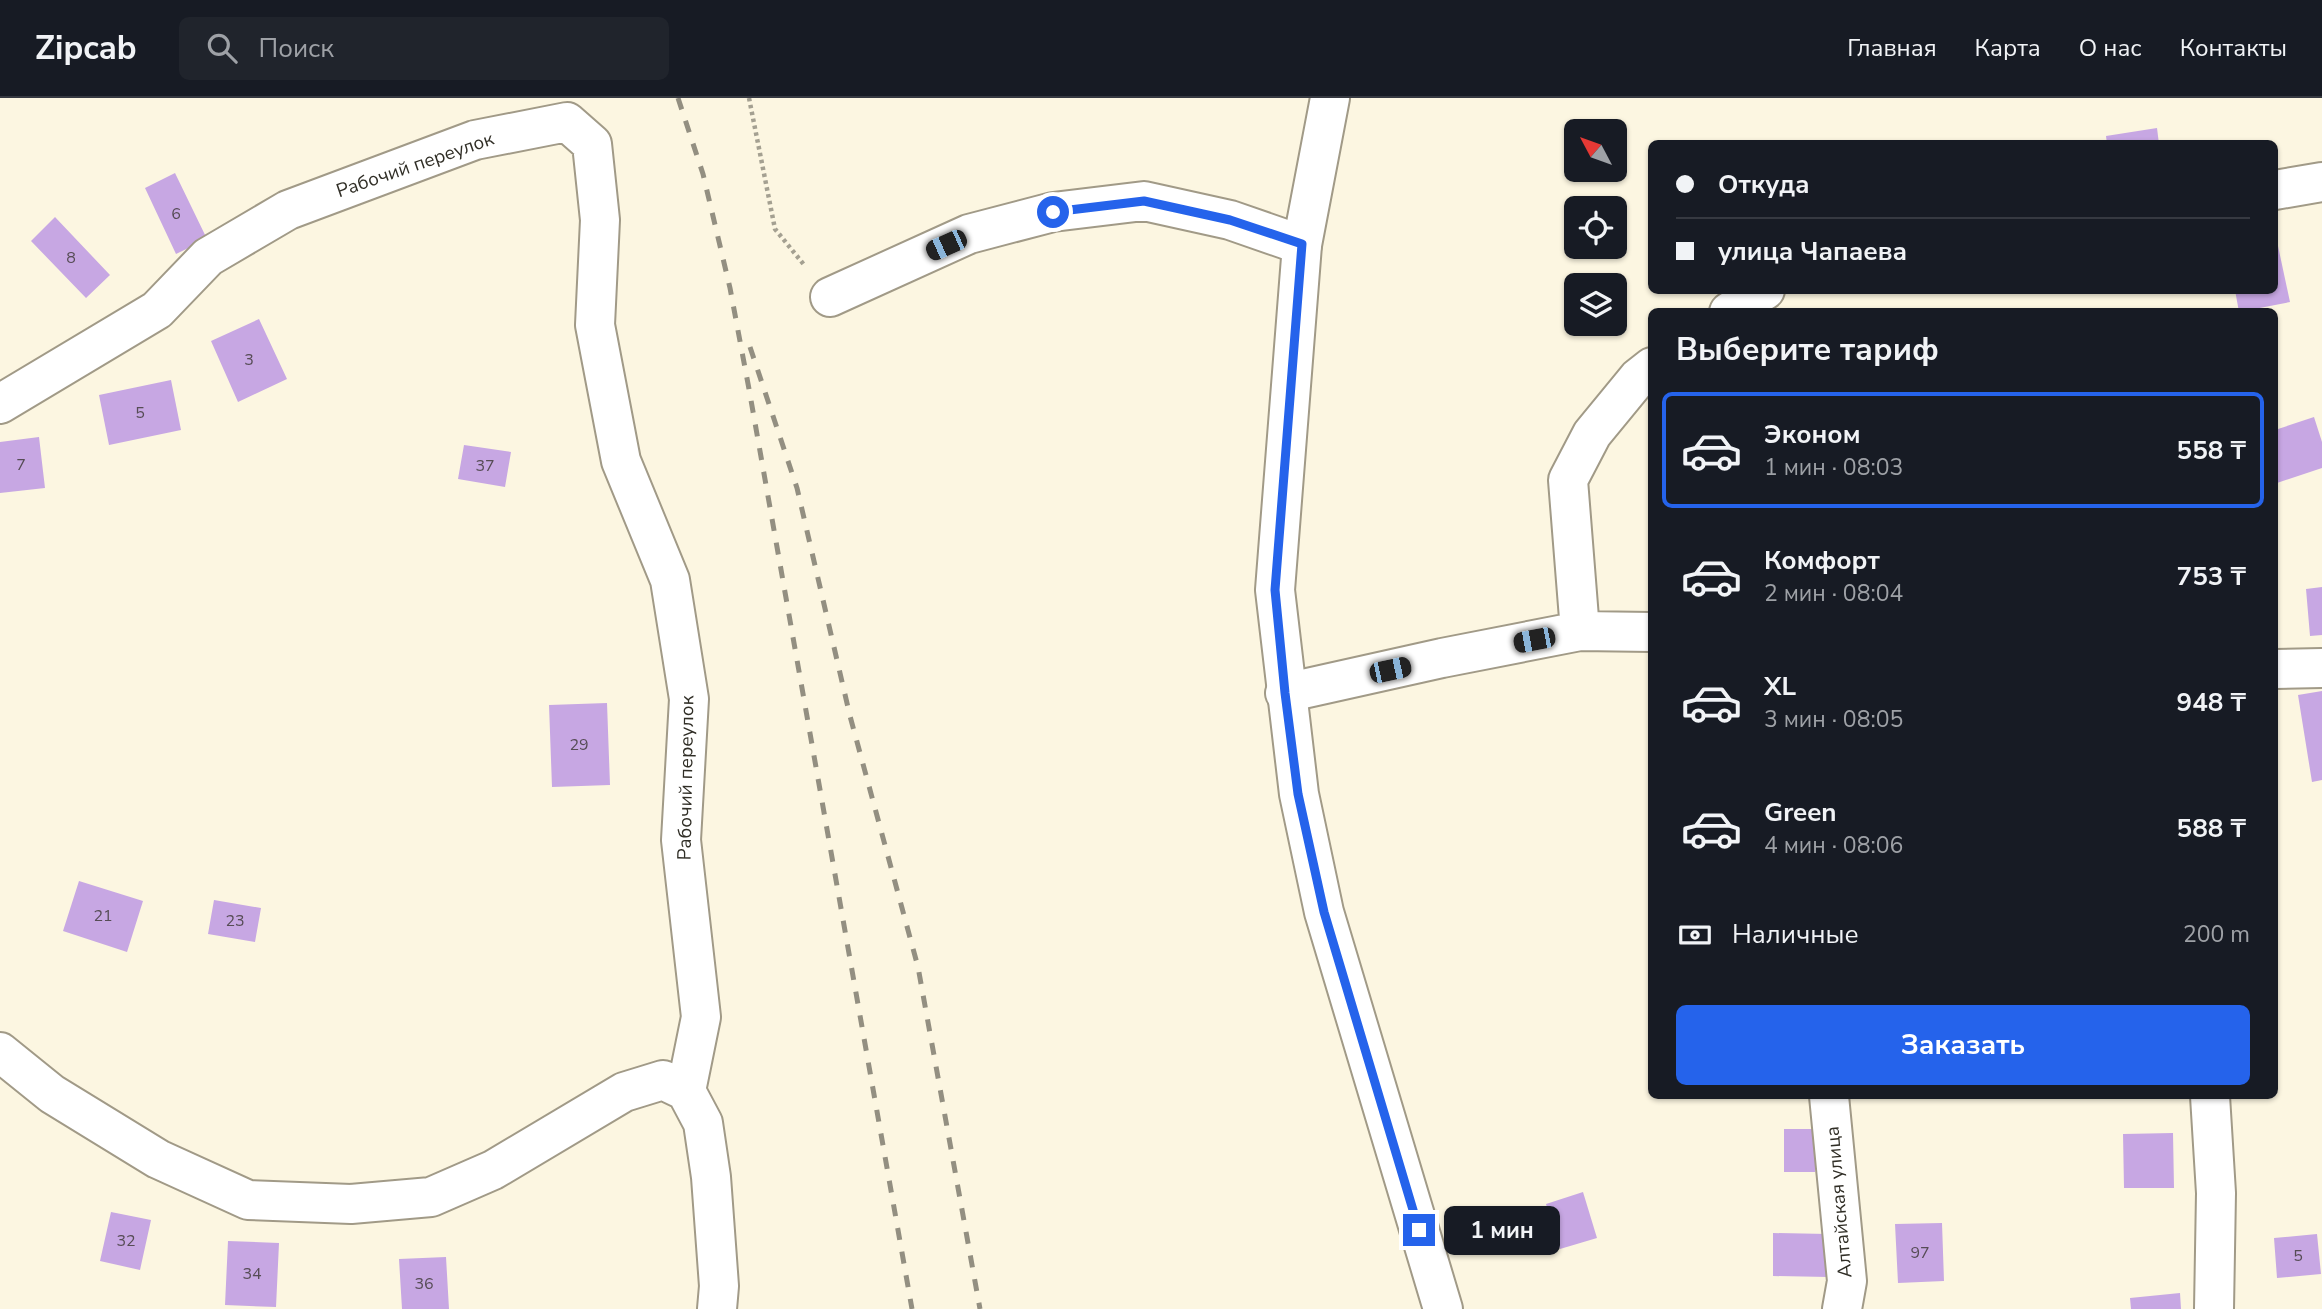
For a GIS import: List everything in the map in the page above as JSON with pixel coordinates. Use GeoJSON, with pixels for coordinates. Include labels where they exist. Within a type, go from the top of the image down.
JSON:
{"type":"FeatureCollection","features":[{"type":"Feature","properties":{"kind":"street"},"geometry":{"type":"LineString","coordinates":[[1331,98],[1302,244],[1275,590],[1298,794],[1324,912],[1443,1309]]}},
{"type":"Feature","properties":{"kind":"street","name":"Рабочий переулок"},"geometry":{"type":"LineString","coordinates":[[0,404],[157,310],[208,257],[288,210],[475,140],[567,122],[592,144],[600,220],[595,325],[621,461],[670,580],[689,699],[681,840],[701,1017],[686,1091]]}},
{"type":"Feature","properties":{"kind":"street"},"geometry":{"type":"LineString","coordinates":[[2278,189],[2322,181]]}},
{"type":"Feature","properties":{"kind":"street"},"geometry":{"type":"LineString","coordinates":[[830,297],[969,234],[1053,212],[1144,201],[1230,220],[1302,244]]}},
{"type":"Feature","properties":{"kind":"street"},"geometry":{"type":"LineString","coordinates":[[1736,308],[1758,294]]}},
{"type":"Feature","properties":{"kind":"street"},"geometry":{"type":"LineString","coordinates":[[1580,631],[1568,480],[1592,434],[1638,378],[1648,371]]}},
{"type":"Feature","properties":{"kind":"street"},"geometry":{"type":"LineString","coordinates":[[1285,693],[1441,658],[1580,631],[1648,632]]}},
{"type":"Feature","properties":{"kind":"street"},"geometry":{"type":"LineString","coordinates":[[2278,669],[2322,668]]}},
{"type":"Feature","properties":{"kind":"street"},"geometry":{"type":"LineString","coordinates":[[0,1052],[52,1094],[158,1159],[248,1200],[351,1204],[431,1197],[493,1170],[624,1092],[663,1080],[686,1091],[703,1123],[711,1177],[719,1286],[717,1309]]}},
{"type":"Feature","properties":{"kind":"street","name":"Алтайская улица"},"geometry":{"type":"LineString","coordinates":[[1829,1099],[1847,1281],[1842,1309]]}},
{"type":"Feature","properties":{"kind":"street"},"geometry":{"type":"LineString","coordinates":[[2210,1099],[2216,1193],[2214,1309]]}},
{"type":"Feature","properties":{"kind":"path"},"geometry":{"type":"LineString","coordinates":[[749,98],[775,229],[830,297]]}},
{"type":"Feature","properties":{"kind":"building"},"geometry":{"type":"Polygon","coordinates":[[[2157,128],[2158,140],[2106,140],[2106,136],[2157,128]]]}},
{"type":"Feature","properties":{"kind":"building"},"geometry":{"type":"Polygon","coordinates":[[[175,173],[207,239],[176,254],[145,188],[175,173]]]}},
{"type":"Feature","properties":{"kind":"building"},"geometry":{"type":"Polygon","coordinates":[[[55,217],[110,275],[86,298],[31,241],[55,217]]]}},
{"type":"Feature","properties":{"kind":"building"},"geometry":{"type":"Polygon","coordinates":[[[2278,246],[2290,302],[2259,308],[2238,308],[2236,294],[2278,294],[2278,246]]]}},
{"type":"Feature","properties":{"kind":"building"},"geometry":{"type":"Polygon","coordinates":[[[259,319],[287,379],[238,402],[211,341],[259,319]]]}},
{"type":"Feature","properties":{"kind":"building"},"geometry":{"type":"Polygon","coordinates":[[[171,380],[181,430],[109,445],[99,395],[171,380]]]}},
{"type":"Feature","properties":{"kind":"building"},"geometry":{"type":"Polygon","coordinates":[[[2314,417],[2322,442],[2322,468],[2278,483],[2278,429],[2314,417]]]}},
{"type":"Feature","properties":{"kind":"building"},"geometry":{"type":"Polygon","coordinates":[[[39,437],[45,488],[0,493],[0,442],[39,437]]]}},
{"type":"Feature","properties":{"kind":"building"},"geometry":{"type":"Polygon","coordinates":[[[464,445],[511,452],[505,487],[458,479],[464,445]]]}},
{"type":"Feature","properties":{"kind":"building"},"geometry":{"type":"Polygon","coordinates":[[[2322,587],[2322,635],[2310,636],[2306,589],[2322,587]]]}},
{"type":"Feature","properties":{"kind":"building"},"geometry":{"type":"Polygon","coordinates":[[[2322,691],[2322,780],[2312,782],[2298,695],[2322,691]]]}},
{"type":"Feature","properties":{"kind":"building"},"geometry":{"type":"Polygon","coordinates":[[[607,703],[610,785],[552,787],[549,705],[607,703]]]}},
{"type":"Feature","properties":{"kind":"building"},"geometry":{"type":"Polygon","coordinates":[[[79,881],[143,901],[127,952],[63,931],[79,881]]]}},
{"type":"Feature","properties":{"kind":"building"},"geometry":{"type":"Polygon","coordinates":[[[214,900],[261,908],[255,942],[208,934],[214,900]]]}},
{"type":"Feature","properties":{"kind":"building"},"geometry":{"type":"Polygon","coordinates":[[[1784,1129],[1815,1129],[1815,1172],[1784,1172],[1784,1129]]]}},
{"type":"Feature","properties":{"kind":"building"},"geometry":{"type":"Polygon","coordinates":[[[2173,1133],[2174,1188],[2124,1188],[2123,1134],[2173,1133]]]}},
{"type":"Feature","properties":{"kind":"building"},"geometry":{"type":"Polygon","coordinates":[[[1583,1192],[1597,1238],[1560,1249],[1546,1204],[1583,1192]]]}},
{"type":"Feature","properties":{"kind":"building"},"geometry":{"type":"Polygon","coordinates":[[[111,1212],[151,1220],[140,1270],[100,1261],[111,1212]]]}},
{"type":"Feature","properties":{"kind":"building"},"geometry":{"type":"Polygon","coordinates":[[[1942,1223],[1944,1281],[1898,1283],[1895,1224],[1942,1223]]]}},
{"type":"Feature","properties":{"kind":"building"},"geometry":{"type":"Polygon","coordinates":[[[1773,1233],[1828,1234],[1828,1277],[1773,1276],[1773,1233]]]}},
{"type":"Feature","properties":{"kind":"building"},"geometry":{"type":"Polygon","coordinates":[[[2317,1234],[2321,1274],[2277,1278],[2274,1238],[2317,1234]]]}},
{"type":"Feature","properties":{"kind":"building"},"geometry":{"type":"Polygon","coordinates":[[[228,1241],[279,1243],[276,1307],[225,1305],[228,1241]]]}},
{"type":"Feature","properties":{"kind":"building"},"geometry":{"type":"Polygon","coordinates":[[[446,1257],[449,1309],[402,1309],[399,1259],[446,1257]]]}},
{"type":"Feature","properties":{"kind":"building"},"geometry":{"type":"Polygon","coordinates":[[[2180,1293],[2181,1309],[2131,1309],[2130,1298],[2180,1293]]]}},
{"type":"Feature","properties":{"kind":"railway"},"geometry":{"type":"LineString","coordinates":[[678,98],[703,174],[730,288],[912,1309]]}},
{"type":"Feature","properties":{"kind":"railway"},"geometry":{"type":"LineString","coordinates":[[750,347],[797,488],[850,716],[918,967],[980,1309]]}},
{"type":"Feature","properties":{"kind":"route"},"geometry":{"type":"LineString","coordinates":[[1053,212],[1144,201],[1230,220],[1302,244],[1275,590],[1285,693],[1298,794],[1324,912],[1419,1230]]}}]}
